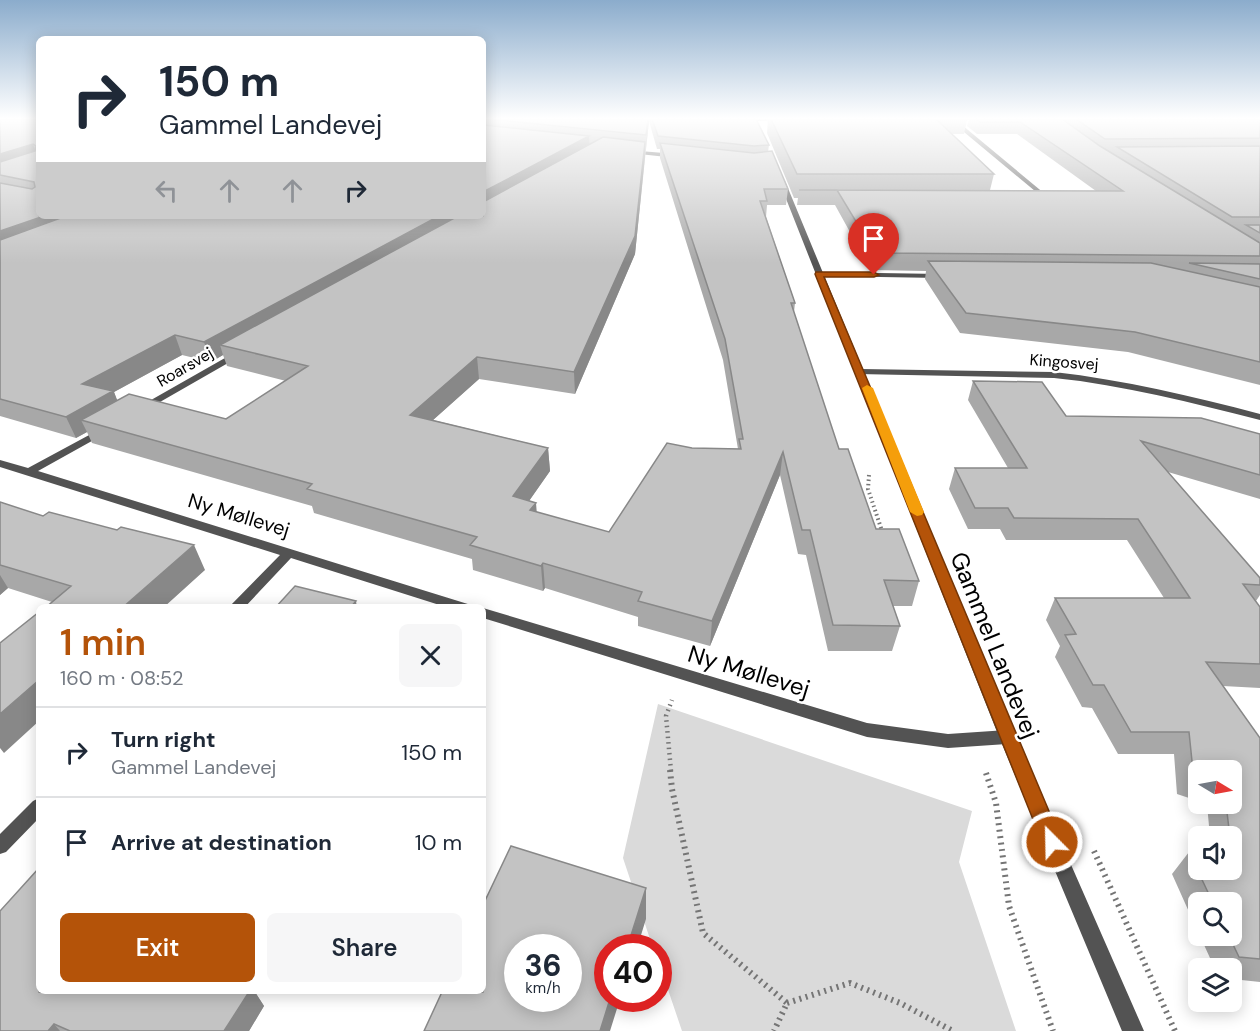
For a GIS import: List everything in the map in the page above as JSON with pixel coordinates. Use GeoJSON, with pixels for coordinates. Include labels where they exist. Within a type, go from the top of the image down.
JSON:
{"type":"FeatureCollection","features":[{"type":"Feature","properties":{"kind":"street"},"geometry":{"type":"LineString","coordinates":[[1009,167],[1050,201],[1039,201]]}},
{"type":"Feature","properties":{"kind":"street","name":"Gammel Landevej"},"geometry":{"type":"LineString","coordinates":[[778,172],[793,201],[819,274],[861,372],[1007,737],[1133,1031]]}},
{"type":"Feature","properties":{"kind":"street"},"geometry":{"type":"LineString","coordinates":[[819,274],[946,276]]}},
{"type":"Feature","properties":{"kind":"street","name":"Roarsvej"},"geometry":{"type":"LineString","coordinates":[[132,414],[244,350]]}},
{"type":"Feature","properties":{"kind":"street","name":"Kingosvej"},"geometry":{"type":"LineString","coordinates":[[861,372],[1054,375],[1085,378],[1155,389],[1260,417]]}},
{"type":"Feature","properties":{"kind":"street"},"geometry":{"type":"LineString","coordinates":[[29,472],[111,426]]}},
{"type":"Feature","properties":{"kind":"street","name":"Ny Møllevej"},"geometry":{"type":"LineString","coordinates":[[0,463],[453,604]]}},
{"type":"Feature","properties":{"kind":"street"},"geometry":{"type":"LineString","coordinates":[[239,604],[289,553]]}},
{"type":"Feature","properties":{"kind":"street","name":"Ny Møllevej"},"geometry":{"type":"LineString","coordinates":[[486,614],[867,730],[948,741],[1007,737]]}},
{"type":"Feature","properties":{"kind":"street"},"geometry":{"type":"LineString","coordinates":[[0,846],[36,809]]}},
{"type":"Feature","properties":{"kind":"path"},"geometry":{"type":"LineString","coordinates":[[870,466],[868,489],[882,531],[889,539]]}},
{"type":"Feature","properties":{"kind":"path"},"geometry":{"type":"LineString","coordinates":[[682,674],[666,716],[671,778],[703,933],[787,1003]]}},
{"type":"Feature","properties":{"kind":"path"},"geometry":{"type":"LineString","coordinates":[[975,739],[996,803],[1009,906],[1053,1031]]}},
{"type":"Feature","properties":{"kind":"path"},"geometry":{"type":"LineString","coordinates":[[774,1031],[787,1003],[850,983],[900,1004],[953,1031]]}},
{"type":"Feature","properties":{"kind":"shaded area"},"geometry":{"type":"Polygon","coordinates":[[[658,704],[972,811],[959,862],[1016,1031],[682,1031],[672,1001],[672,934],[648,934],[623,858],[658,704]]]}},
{"type":"Feature","properties":{"kind":"building"},"geometry":{"type":"Polygon","coordinates":[[[0,167],[36,167],[36,219],[0,231],[0,183],[32,189],[35,187],[34,182],[0,175],[0,167]]]}},
{"type":"Feature","properties":{"kind":"building"},"geometry":{"type":"Polygon","coordinates":[[[486,167],[530,167],[486,190],[486,167]]]}},
{"type":"Feature","properties":{"kind":"building"},"geometry":{"type":"Polygon","coordinates":[[[547,167],[642,167],[635,236],[574,372],[477,357],[410,415],[548,448],[513,496],[536,503],[530,510],[609,532],[667,443],[692,448],[741,449],[739,439],[743,439],[725,339],[668,167],[779,167],[788,189],[764,189],[767,201],[760,201],[795,303],[791,303],[839,449],[848,449],[876,529],[899,529],[919,581],[884,580],[900,626],[833,625],[810,530],[802,530],[783,452],[712,621],[638,601],[642,592],[543,563],[541,566],[470,545],[477,537],[307,489],[312,484],[81,420],[129,394],[226,419],[308,366],[220,345],[452,219],[486,219],[486,200],[547,167]]]}},
{"type":"Feature","properties":{"kind":"building"},"geometry":{"type":"Polygon","coordinates":[[[794,167],[987,167],[994,174],[797,174],[794,167]]]}},
{"type":"Feature","properties":{"kind":"building"},"geometry":{"type":"Polygon","coordinates":[[[1087,167],[1135,167],[1260,243],[1260,256],[875,253],[837,190],[1123,191],[1087,167]]]}},
{"type":"Feature","properties":{"kind":"building"},"geometry":{"type":"Polygon","coordinates":[[[1150,167],[1260,167],[1260,217],[1232,217],[1150,167]]]}},
{"type":"Feature","properties":{"kind":"building"},"geometry":{"type":"Polygon","coordinates":[[[58,219],[433,219],[204,342],[175,335],[82,384],[113,391],[66,417],[0,399],[0,240],[58,219]]]}},
{"type":"Feature","properties":{"kind":"building"},"geometry":{"type":"Polygon","coordinates":[[[1246,225],[1260,225],[1260,233],[1246,225]]]}},
{"type":"Feature","properties":{"kind":"building"},"geometry":{"type":"Polygon","coordinates":[[[928,261],[1151,263],[1260,287],[1260,362],[1135,332],[966,313],[928,261]]]}},
{"type":"Feature","properties":{"kind":"building"},"geometry":{"type":"Polygon","coordinates":[[[1189,263],[1260,264],[1260,279],[1189,263]]]}},
{"type":"Feature","properties":{"kind":"building"},"geometry":{"type":"Polygon","coordinates":[[[973,381],[1042,382],[1066,416],[1201,418],[1260,434],[1260,475],[1141,441],[1260,578],[1260,585],[1243,584],[1260,607],[1260,664],[1206,662],[1260,738],[1260,959],[1239,957],[1234,946],[1242,946],[1242,892],[1208,892],[1202,880],[1242,880],[1242,826],[1229,826],[1227,814],[1242,814],[1242,760],[1192,760],[1189,732],[1131,732],[1104,685],[1093,685],[1065,635],[1076,634],[1055,598],[1190,598],[1138,519],[1014,518],[1008,508],[975,508],[955,468],[1027,468],[973,381]]]}},
{"type":"Feature","properties":{"kind":"building"},"geometry":{"type":"Polygon","coordinates":[[[0,502],[43,516],[49,512],[117,530],[121,527],[194,545],[127,604],[50,604],[71,586],[0,565],[0,502]]]}},
{"type":"Feature","properties":{"kind":"building"},"geometry":{"type":"Polygon","coordinates":[[[295,586],[356,601],[353,604],[279,604],[295,586]]]}},
{"type":"Feature","properties":{"kind":"building"},"geometry":{"type":"Polygon","coordinates":[[[36,614],[36,683],[0,714],[0,643],[36,614]]]}},
{"type":"Feature","properties":{"kind":"building"},"geometry":{"type":"Polygon","coordinates":[[[511,846],[646,888],[631,934],[594,934],[594,1012],[606,1012],[600,1031],[424,1031],[441,994],[486,994],[486,899],[511,846]]]}},
{"type":"Feature","properties":{"kind":"building"},"geometry":{"type":"Polygon","coordinates":[[[36,871],[36,994],[248,994],[224,1031],[70,1031],[54,1024],[48,1031],[0,1031],[0,911],[36,871]]]}},
{"type":"Feature","properties":{"kind":"slow traffic"},"geometry":{"type":"LineString","coordinates":[[867,388],[917,512]]}},
{"type":"Feature","properties":{"kind":"route"},"geometry":{"type":"LineString","coordinates":[[874,275],[819,274],[1052,842]]}}]}
